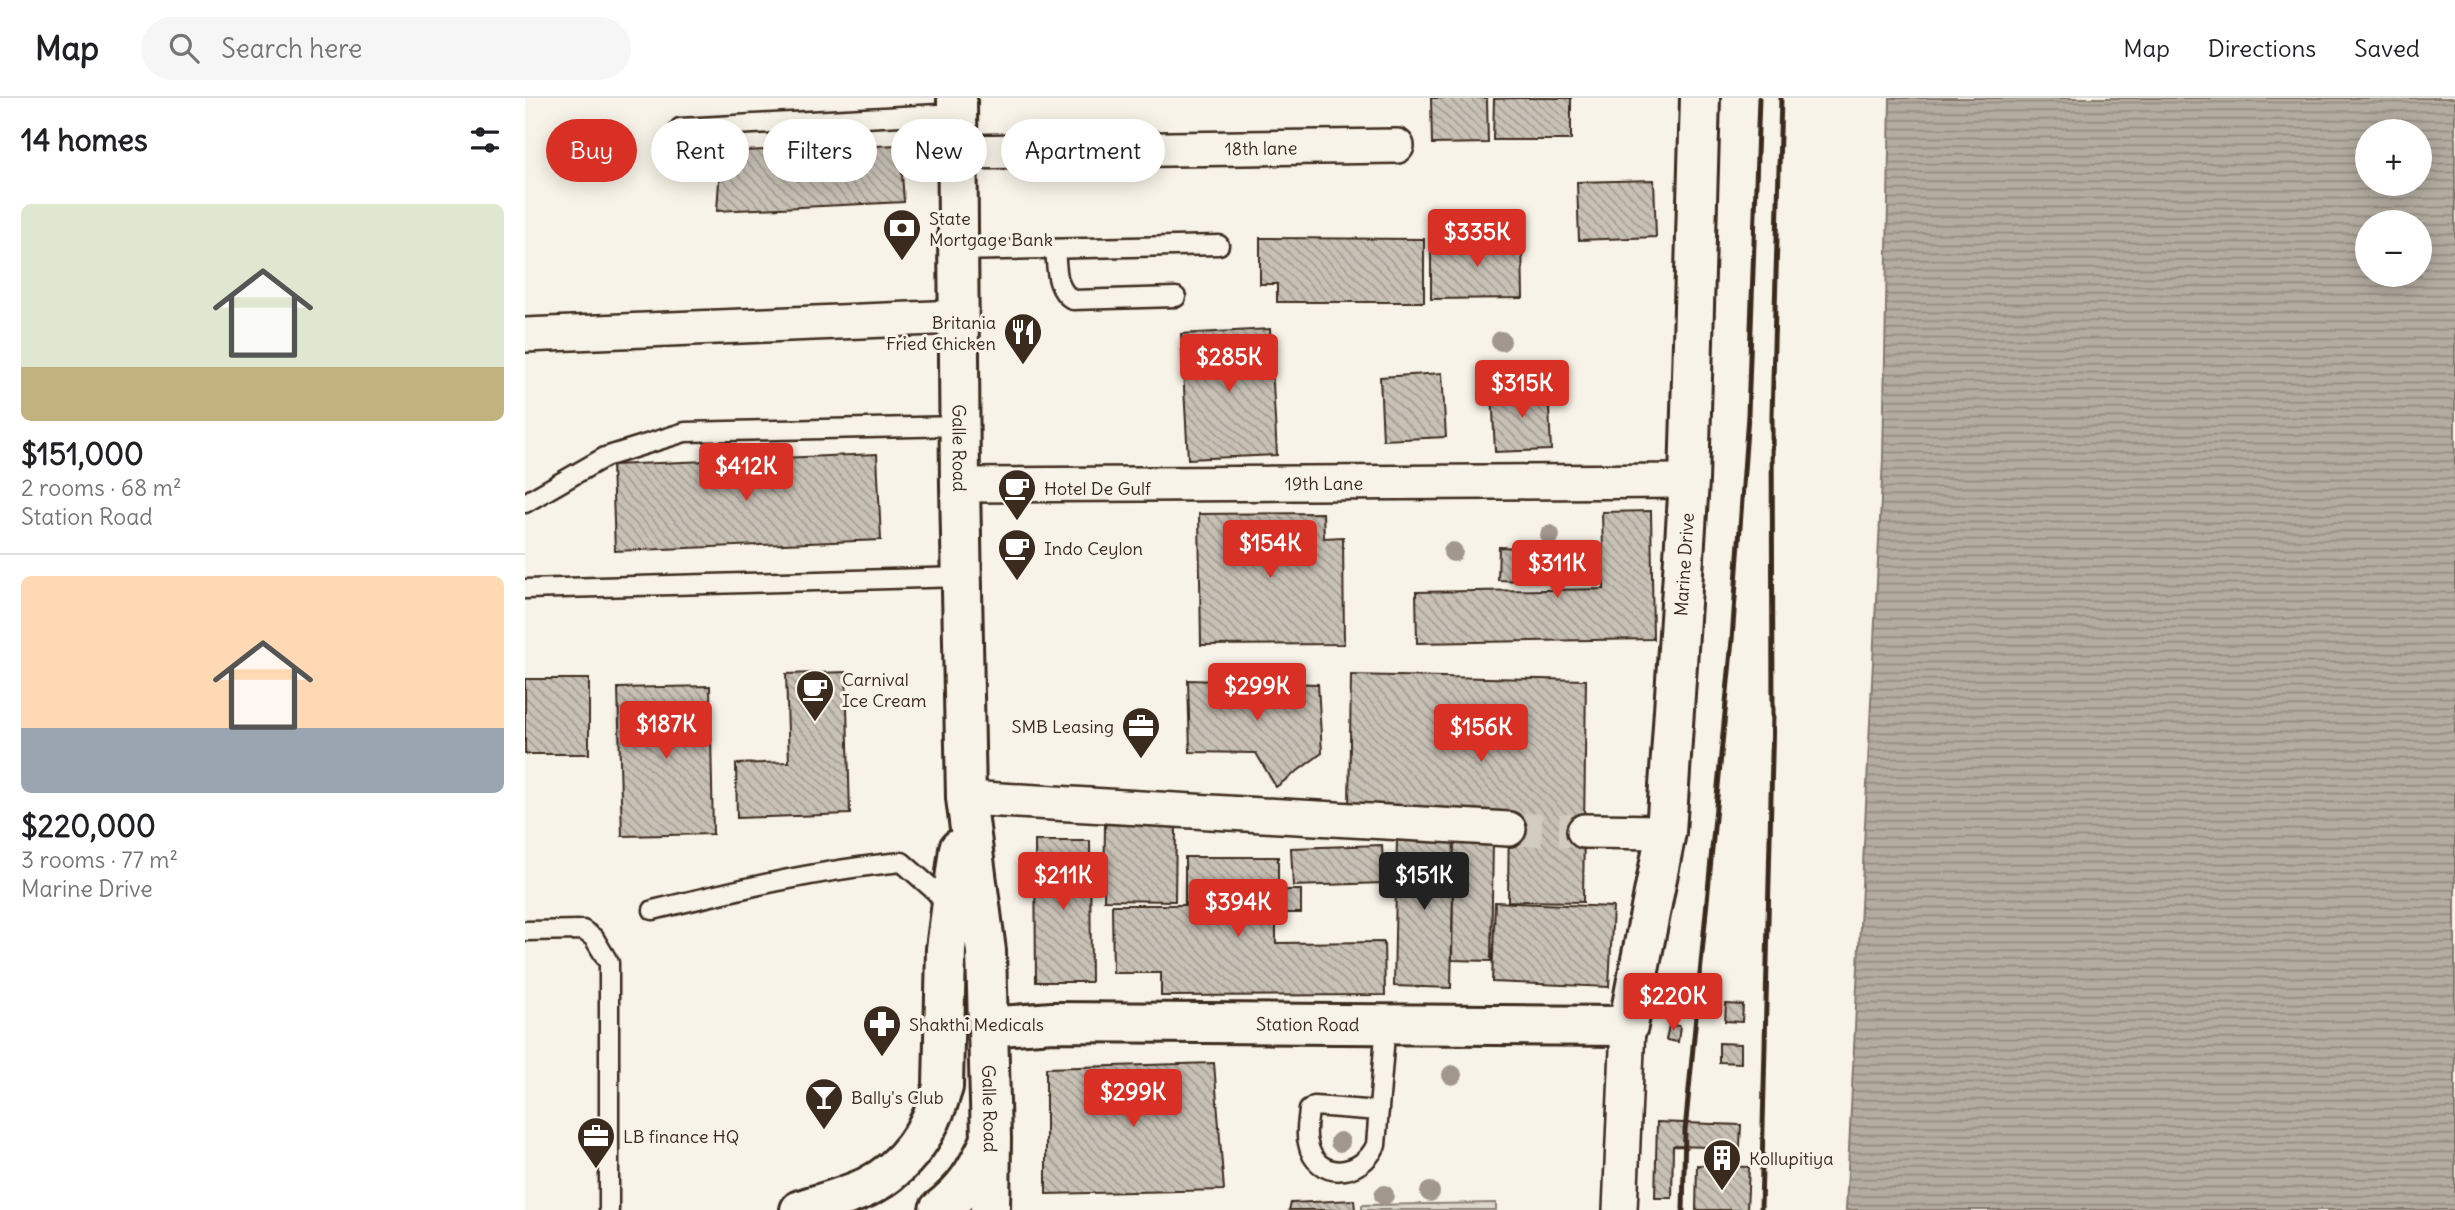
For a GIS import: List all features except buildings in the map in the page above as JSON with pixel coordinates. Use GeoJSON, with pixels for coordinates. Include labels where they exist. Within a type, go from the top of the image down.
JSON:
{"type":"FeatureCollection","features":[{"type":"Feature","properties":{"kind":"main road","name":"Marine Drive"},"geometry":{"type":"LineString","coordinates":[[1629,1026],[1666,832],[1689,481],[1700,98]]}},
{"type":"Feature","properties":{"kind":"main road","name":"Galle Road"},"geometry":{"type":"LineString","coordinates":[[957,182],[966,798],[986,951],[990,1210]]}},
{"type":"Feature","properties":{"kind":"main road","name":"Galle Road"},"geometry":{"type":"LineString","coordinates":[[800,1210],[874,1183],[904,1159],[929,1126],[943,1087],[946,950],[966,798]]}},
{"type":"Feature","properties":{"kind":"main road","name":"Station Road"},"geometry":{"type":"LineString","coordinates":[[988,1027],[1052,1022],[1629,1026]]}},
{"type":"Feature","properties":{"kind":"main road"},"geometry":{"type":"LineString","coordinates":[[939,1210],[962,1192],[991,1139]]}},
{"type":"Feature","properties":{"kind":"street","name":"18th lane"},"geometry":{"type":"LineString","coordinates":[[987,152],[1397,146]]}},
{"type":"Feature","properties":{"kind":"street"},"geometry":{"type":"LineString","coordinates":[[525,335],[958,317]]}},
{"type":"Feature","properties":{"kind":"street","name":"19th Lane"},"geometry":{"type":"LineString","coordinates":[[960,485],[1689,481]]}},
{"type":"Feature","properties":{"kind":"street"},"geometry":{"type":"LineString","coordinates":[[966,798],[1509,829]]}},
{"type":"Feature","properties":{"kind":"street"},"geometry":{"type":"LineString","coordinates":[[1584,831],[1666,832]]}},
{"type":"Feature","properties":{"kind":"street"},"geometry":{"type":"LineString","coordinates":[[1620,1210],[1629,1026]]}},
{"type":"Feature","properties":{"kind":"lane"},"geometry":{"type":"LineString","coordinates":[[749,122],[957,105]]}},
{"type":"Feature","properties":{"kind":"lane"},"geometry":{"type":"LineString","coordinates":[[958,251],[1219,245]]}},
{"type":"Feature","properties":{"kind":"lane"},"geometry":{"type":"LineString","coordinates":[[1055,249],[1060,288],[1073,300],[1176,297]]}},
{"type":"Feature","properties":{"kind":"lane"},"geometry":{"type":"LineString","coordinates":[[525,503],[605,457],[685,432],[960,426]]}},
{"type":"Feature","properties":{"kind":"lane"},"geometry":{"type":"LineString","coordinates":[[525,589],[962,578]]}},
{"type":"Feature","properties":{"kind":"lane"},"geometry":{"type":"LineString","coordinates":[[653,910],[767,883],[853,867],[902,862],[935,891],[951,912]]}},
{"type":"Feature","properties":{"kind":"lane"},"geometry":{"type":"LineString","coordinates":[[525,931],[583,930],[594,938],[609,962],[609,1210]]}},
{"type":"Feature","properties":{"kind":"lane"},"geometry":{"type":"LineString","coordinates":[[1379,1111],[1314,1106],[1309,1110],[1307,1141],[1311,1153],[1328,1169],[1341,1171],[1363,1165],[1371,1156],[1376,1145],[1379,1111],[1386,1023]]}},
{"type":"Feature","properties":{"kind":"shaded area"},"geometry":{"type":"Polygon","coordinates":[[[1890,98],[2455,98],[2455,1210],[1846,1210],[1883,459],[1890,98]]]}},
{"type":"Feature","properties":{"kind":"shaded area"},"geometry":{"type":"Polygon","coordinates":[[[1496,1203],[1496,1210],[1362,1210],[1362,1205],[1496,1203]]]}},
{"type":"Feature","properties":{"kind":"tunnel"},"geometry":{"type":"LineString","coordinates":[[1509,829],[1584,831]]}},
{"type":"Feature","properties":{"kind":"railway"},"geometry":{"type":"LineString","coordinates":[[1683,1210],[1685,1131],[1732,640],[1748,415],[1759,98]]}},
{"type":"Feature","properties":{"kind":"railway"},"geometry":{"type":"LineString","coordinates":[[1761,1210],[1773,715],[1772,416],[1781,98]]}},
{"type":"Feature","properties":{"kind":"place","name":"State Mortgage Bank"},"geometry":{"type":"Point","coordinates":[902,262]}},
{"type":"Feature","properties":{"kind":"place","name":"Britania Fried Chicken"},"geometry":{"type":"Point","coordinates":[1023,366]}},
{"type":"Feature","properties":{"kind":"place","name":"Hotel De Gulf"},"geometry":{"type":"Point","coordinates":[1017,522]}},
{"type":"Feature","properties":{"kind":"place","name":"Indo Ceylon"},"geometry":{"type":"Point","coordinates":[1017,582]}},
{"type":"Feature","properties":{"kind":"place","name":"Carnival Ice Cream"},"geometry":{"type":"Point","coordinates":[815,723]}},
{"type":"Feature","properties":{"kind":"place","name":"SMB Leasing"},"geometry":{"type":"Point","coordinates":[1141,760]}},
{"type":"Feature","properties":{"kind":"place","name":"Shakthi Medicals"},"geometry":{"type":"Point","coordinates":[882,1058]}},
{"type":"Feature","properties":{"kind":"place","name":"Bally's Club"},"geometry":{"type":"Point","coordinates":[824,1131]}},
{"type":"Feature","properties":{"kind":"place","name":"LB finance HQ"},"geometry":{"type":"Point","coordinates":[596,1170]}},
{"type":"Feature","properties":{"kind":"place","name":"Kollupitiya"},"geometry":{"type":"Point","coordinates":[1722,1192]}}]}
